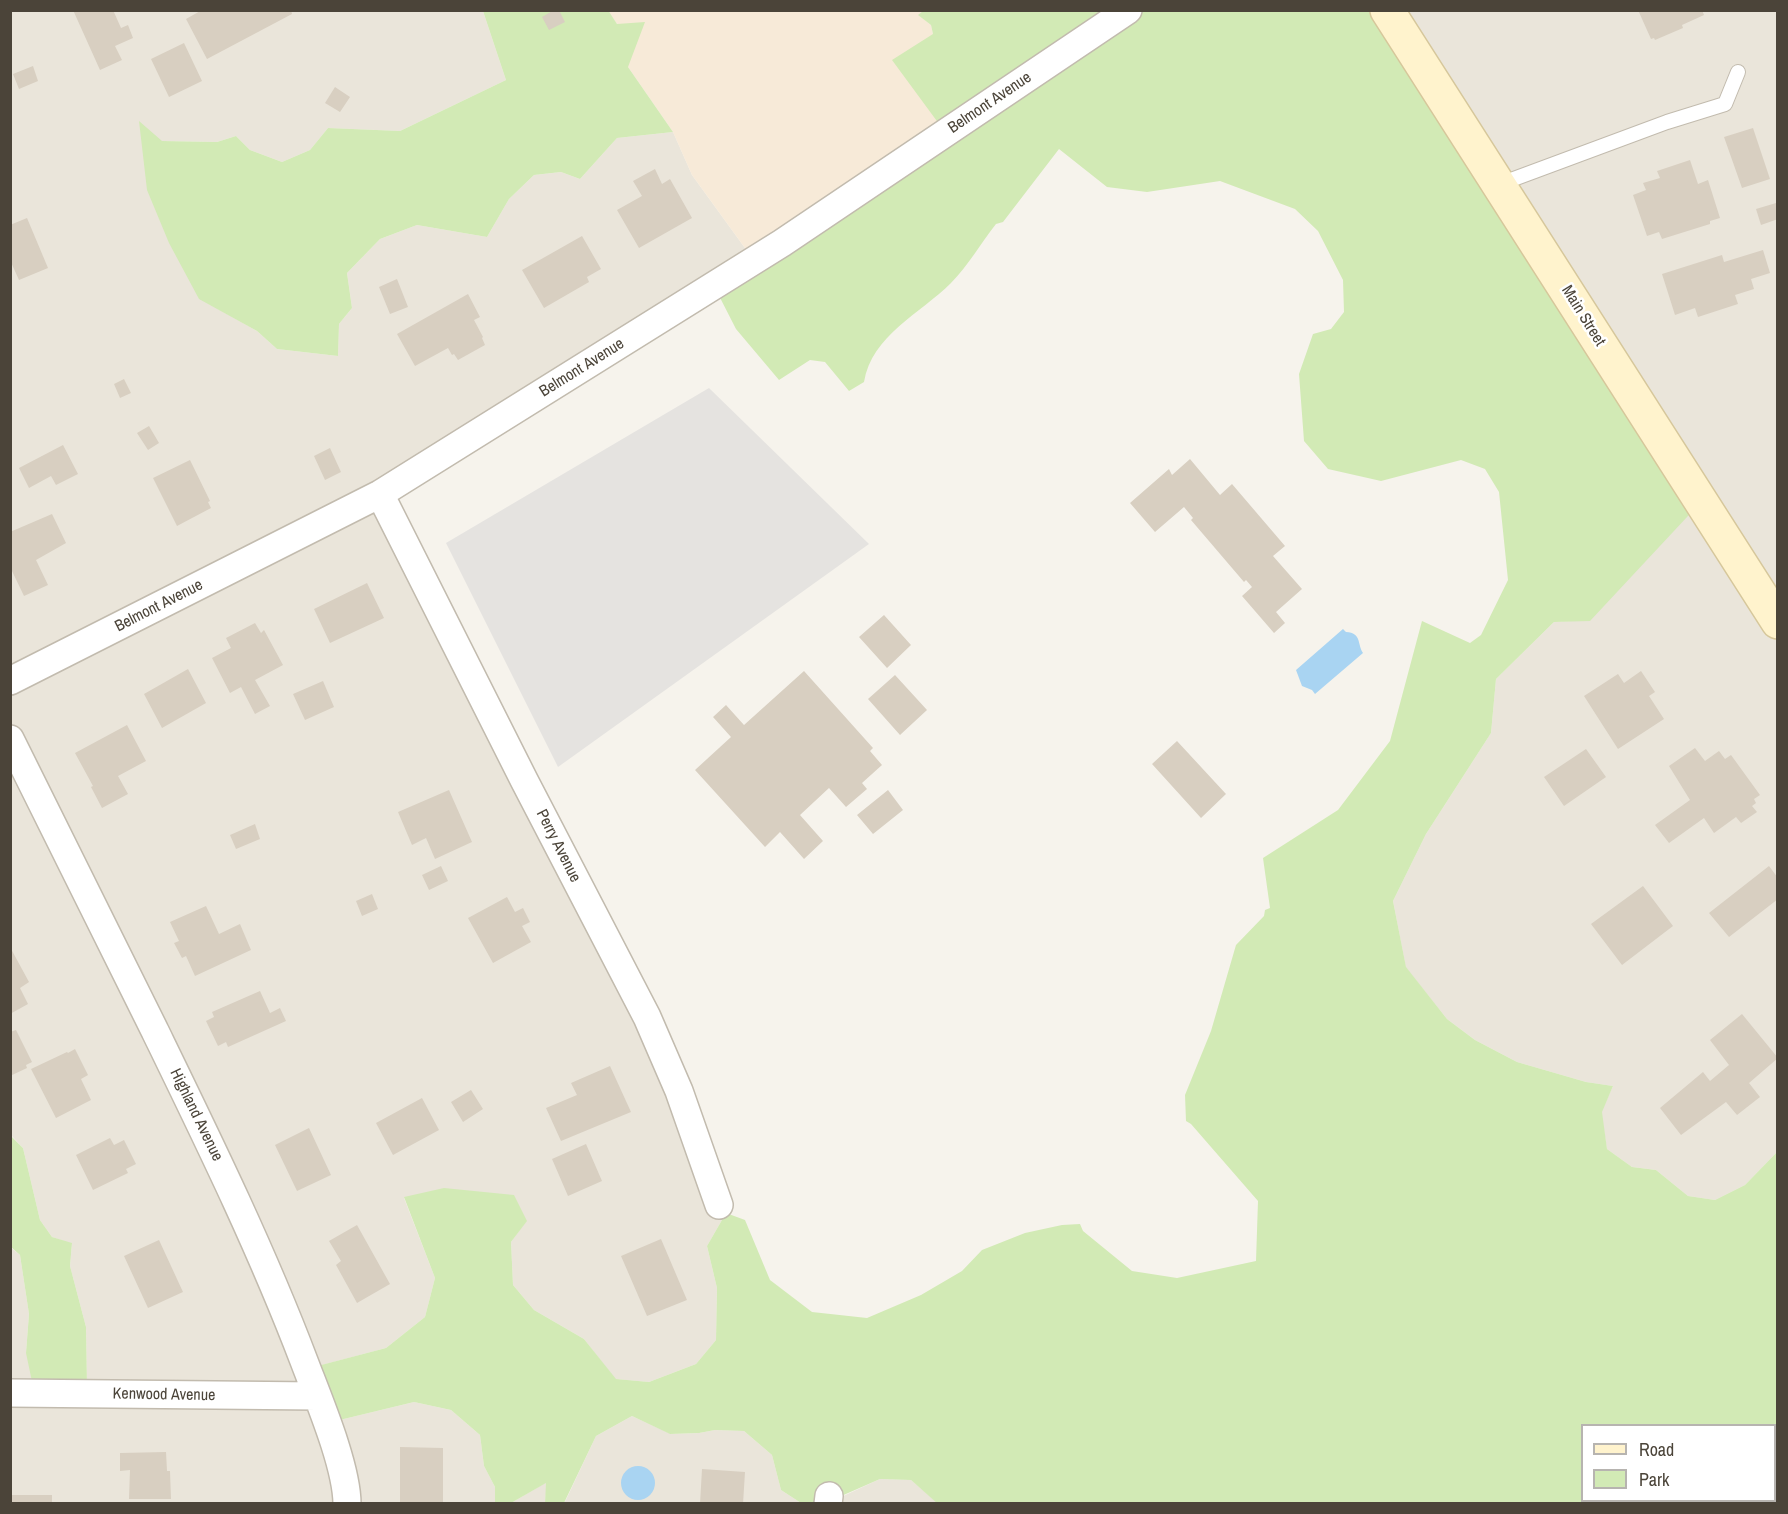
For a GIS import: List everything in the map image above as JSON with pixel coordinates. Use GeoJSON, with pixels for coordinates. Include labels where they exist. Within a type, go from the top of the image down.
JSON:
{"type":"FeatureCollection","features":[{"type":"Feature","properties":{"kind":"main road","name":"Main Street"},"geometry":{"type":"LineString","coordinates":[[1387,10],[1778,622]]}},
{"type":"Feature","properties":{"kind":"street","name":"Belmont Avenue"},"geometry":{"type":"LineString","coordinates":[[10,681],[380,494],[782,243],[1128,10]]}},
{"type":"Feature","properties":{"kind":"street","name":"Perry Avenue"},"geometry":{"type":"LineString","coordinates":[[380,494],[647,1017],[679,1091],[719,1205]]}},
{"type":"Feature","properties":{"kind":"street","name":"Highland Avenue"},"geometry":{"type":"LineString","coordinates":[[10,740],[222,1167],[286,1315],[317,1396],[337,1456],[347,1503]]}},
{"type":"Feature","properties":{"kind":"street","name":"Kenwood Avenue"},"geometry":{"type":"LineString","coordinates":[[10,1394],[317,1396]]}},
{"type":"Feature","properties":{"kind":"lane"},"geometry":{"type":"LineString","coordinates":[[1500,184],[1667,122],[1725,104],[1738,72]]}},
{"type":"Feature","properties":{"kind":"shaded area"},"geometry":{"type":"Polygon","coordinates":[[[11,11],[483,11],[506,80],[400,131],[328,128],[310,150],[282,162],[250,150],[236,136],[217,142],[162,141],[199,298],[257,331],[277,349],[338,356],[339,324],[352,308],[347,273],[380,239],[417,225],[487,237],[509,199],[534,175],[561,172],[580,179],[617,138],[673,132],[692,175],[750,255],[394,486],[399,522],[726,1213],[707,1246],[717,1288],[716,1340],[696,1364],[649,1382],[615,1379],[584,1339],[534,1310],[513,1285],[511,1242],[526,1221],[404,1198],[435,1278],[425,1317],[386,1348],[307,1369],[323,1424],[414,1402],[451,1410],[480,1435],[484,1466],[495,1487],[495,1503],[11,1503],[10,1247],[20,1255],[29,1314],[26,1353],[87,1384],[86,1327],[70,1266],[72,1244],[52,1237],[40,1220],[23,1148],[11,1135],[11,11]]]}},
{"type":"Feature","properties":{"kind":"shaded area"},"geometry":{"type":"Polygon","coordinates":[[[608,11],[923,11],[919,15],[931,25],[933,34],[942,128],[750,255],[692,175],[673,132],[628,67],[617,24],[608,11]]]}},
{"type":"Feature","properties":{"kind":"shaded area"},"geometry":{"type":"Polygon","coordinates":[[[1381,11],[1777,11],[1777,1152],[1745,1185],[1715,1200],[1688,1196],[1656,1170],[1632,1167],[1607,1149],[1601,1112],[1613,1086],[1586,1082],[1517,1062],[1475,1040],[1447,1019],[1406,968],[1393,901],[1426,834],[1491,733],[1496,679],[1554,622],[1590,620],[1381,11]]]}},
{"type":"Feature","properties":{"kind":"shaded area"},"geometry":{"type":"Polygon","coordinates":[[[709,388],[869,544],[558,767],[446,543],[709,388]]]}},
{"type":"Feature","properties":{"kind":"shaded area"},"geometry":{"type":"Polygon","coordinates":[[[632,1416],[671,1434],[715,1430],[744,1431],[772,1455],[781,1490],[801,1503],[564,1504],[596,1436],[632,1416]]]}},
{"type":"Feature","properties":{"kind":"shaded area"},"geometry":{"type":"Polygon","coordinates":[[[880,1479],[911,1480],[938,1503],[840,1503],[839,1498],[880,1479]]]}},
{"type":"Feature","properties":{"kind":"shaded area"},"geometry":{"type":"Polygon","coordinates":[[[547,1482],[545,1503],[511,1503],[547,1482]]]}},
{"type":"Feature","properties":{"kind":"green space"},"geometry":{"type":"Polygon","coordinates":[[[608,10],[617,24],[645,22],[628,67],[673,132],[617,138],[580,179],[561,172],[534,175],[509,199],[487,237],[417,225],[380,239],[347,273],[352,308],[339,324],[338,356],[277,349],[257,331],[199,299],[169,243],[147,190],[139,121],[162,141],[217,142],[236,136],[250,150],[282,162],[310,150],[328,128],[400,131],[506,80],[483,11],[608,10]]]}},
{"type":"Feature","properties":{"kind":"green space"},"geometry":{"type":"Polygon","coordinates":[[[923,11],[1381,11],[1701,502],[1590,621],[1554,622],[1496,679],[1491,733],[1426,834],[1393,901],[1406,967],[1447,1019],[1475,1040],[1517,1062],[1586,1082],[1613,1086],[1602,1112],[1607,1149],[1632,1167],[1656,1170],[1688,1196],[1715,1200],[1745,1185],[1777,1152],[1777,1503],[938,1504],[911,1480],[880,1479],[839,1497],[840,1503],[801,1503],[781,1490],[772,1455],[744,1431],[715,1430],[670,1434],[632,1416],[596,1436],[564,1503],[545,1503],[546,1483],[511,1503],[495,1503],[495,1487],[484,1466],[480,1435],[451,1410],[414,1402],[323,1424],[306,1369],[386,1348],[425,1317],[435,1278],[404,1197],[444,1188],[514,1195],[527,1221],[511,1242],[513,1285],[534,1310],[584,1339],[616,1379],[649,1382],[696,1364],[716,1340],[717,1288],[707,1246],[726,1213],[745,1220],[770,1280],[812,1312],[867,1318],[921,1295],[962,1271],[982,1250],[1025,1233],[1062,1225],[1080,1224],[1083,1231],[1132,1271],[1177,1278],[1256,1261],[1258,1201],[1186,1121],[1185,1095],[1211,1031],[1236,945],[1264,916],[1265,910],[1270,908],[1263,858],[1338,810],[1390,741],[1422,621],[1470,643],[1481,635],[1508,580],[1499,492],[1485,469],[1461,460],[1381,481],[1328,469],[1304,441],[1299,374],[1313,334],[1331,329],[1344,312],[1343,280],[1318,231],[1295,209],[1220,181],[1147,192],[1107,187],[1059,149],[1003,222],[996,224],[951,283],[887,338],[869,366],[864,382],[849,391],[825,362],[810,360],[779,380],[736,329],[713,284],[942,128],[892,60],[933,34],[931,25],[918,15],[923,11]]]}},
{"type":"Feature","properties":{"kind":"green space"},"geometry":{"type":"Polygon","coordinates":[[[10,1135],[23,1148],[40,1220],[52,1237],[72,1243],[70,1266],[86,1327],[87,1385],[34,1391],[26,1353],[29,1314],[20,1255],[11,1247],[10,1135]]]}},
{"type":"Feature","properties":{"kind":"water"},"geometry":{"type":"Polygon","coordinates":[[[1343,629],[1355,634],[1363,653],[1315,694],[1312,690],[1302,686],[1296,670],[1343,629]]]}},
{"type":"Feature","properties":{"kind":"water"},"geometry":{"type":"Polygon","coordinates":[[[638,1466],[650,1471],[655,1483],[650,1495],[638,1500],[626,1495],[621,1483],[626,1471],[638,1466]]]}},
{"type":"Feature","properties":{"kind":"building"},"geometry":{"type":"Polygon","coordinates":[[[73,10],[113,10],[121,28],[128,25],[133,38],[115,46],[122,60],[100,70],[73,10]]]}},
{"type":"Feature","properties":{"kind":"building"},"geometry":{"type":"Polygon","coordinates":[[[202,10],[291,10],[292,14],[207,59],[186,19],[202,10]]]}},
{"type":"Feature","properties":{"kind":"building"},"geometry":{"type":"Polygon","coordinates":[[[554,10],[559,10],[565,22],[549,30],[542,17],[554,10]]]}},
{"type":"Feature","properties":{"kind":"building"},"geometry":{"type":"Polygon","coordinates":[[[1638,10],[1702,10],[1704,15],[1682,25],[1683,28],[1655,40],[1651,39],[1638,10]]]}},
{"type":"Feature","properties":{"kind":"building"},"geometry":{"type":"Polygon","coordinates":[[[184,43],[202,81],[169,97],[151,59],[184,43]]]}},
{"type":"Feature","properties":{"kind":"building"},"geometry":{"type":"Polygon","coordinates":[[[33,66],[38,81],[19,89],[13,74],[33,66]]]}},
{"type":"Feature","properties":{"kind":"building"},"geometry":{"type":"Polygon","coordinates":[[[335,87],[350,97],[340,112],[325,103],[335,87]]]}},
{"type":"Feature","properties":{"kind":"building"},"geometry":{"type":"Polygon","coordinates":[[[1753,128],[1770,179],[1742,188],[1724,137],[1753,128]]]}},
{"type":"Feature","properties":{"kind":"building"},"geometry":{"type":"Polygon","coordinates":[[[1690,160],[1698,184],[1708,180],[1720,218],[1710,221],[1710,224],[1662,239],[1659,232],[1647,236],[1633,195],[1646,190],[1643,183],[1660,178],[1657,171],[1690,160]]]}},
{"type":"Feature","properties":{"kind":"building"},"geometry":{"type":"Polygon","coordinates":[[[655,169],[662,184],[670,179],[692,218],[639,248],[617,210],[642,196],[633,181],[655,169]]]}},
{"type":"Feature","properties":{"kind":"building"},"geometry":{"type":"Polygon","coordinates":[[[1776,203],[1778,219],[1761,225],[1756,209],[1776,203]]]}},
{"type":"Feature","properties":{"kind":"building"},"geometry":{"type":"Polygon","coordinates":[[[27,218],[48,268],[19,280],[10,260],[10,225],[27,218]]]}},
{"type":"Feature","properties":{"kind":"building"},"geometry":{"type":"Polygon","coordinates":[[[582,236],[601,269],[587,277],[589,282],[544,308],[522,270],[582,236]]]}},
{"type":"Feature","properties":{"kind":"building"},"geometry":{"type":"Polygon","coordinates":[[[1763,250],[1770,273],[1751,279],[1754,289],[1735,295],[1738,304],[1698,317],[1695,308],[1675,315],[1662,274],[1722,255],[1724,262],[1763,250]]]}},
{"type":"Feature","properties":{"kind":"building"},"geometry":{"type":"Polygon","coordinates":[[[397,279],[408,307],[390,314],[379,287],[397,279]]]}},
{"type":"Feature","properties":{"kind":"building"},"geometry":{"type":"Polygon","coordinates":[[[468,294],[480,317],[474,320],[485,345],[458,360],[448,348],[415,366],[397,334],[468,294]]]}},
{"type":"Feature","properties":{"kind":"building"},"geometry":{"type":"Polygon","coordinates":[[[124,379],[131,393],[120,398],[114,384],[124,379]]]}},
{"type":"Feature","properties":{"kind":"building"},"geometry":{"type":"Polygon","coordinates":[[[149,426],[159,443],[148,450],[137,433],[149,426]]]}},
{"type":"Feature","properties":{"kind":"building"},"geometry":{"type":"Polygon","coordinates":[[[63,445],[78,474],[56,485],[51,476],[29,488],[19,468],[63,445]]]}},
{"type":"Feature","properties":{"kind":"building"},"geometry":{"type":"Polygon","coordinates":[[[330,448],[341,472],[325,480],[314,456],[330,448]]]}},
{"type":"Feature","properties":{"kind":"building"},"geometry":{"type":"Polygon","coordinates":[[[1190,459],[1220,495],[1232,484],[1285,546],[1273,556],[1302,589],[1276,612],[1285,623],[1274,633],[1242,596],[1252,587],[1246,580],[1244,582],[1191,520],[1193,518],[1184,507],[1155,532],[1130,503],[1169,469],[1172,475],[1190,459]]]}},
{"type":"Feature","properties":{"kind":"building"},"geometry":{"type":"Polygon","coordinates":[[[190,460],[210,501],[208,502],[211,508],[177,526],[153,478],[190,460]]]}},
{"type":"Feature","properties":{"kind":"building"},"geometry":{"type":"Polygon","coordinates":[[[52,514],[66,543],[36,560],[48,585],[24,596],[12,571],[10,572],[10,532],[52,514]]]}},
{"type":"Feature","properties":{"kind":"building"},"geometry":{"type":"Polygon","coordinates":[[[367,583],[384,618],[330,643],[314,609],[367,583]]]}},
{"type":"Feature","properties":{"kind":"building"},"geometry":{"type":"Polygon","coordinates":[[[884,615],[911,645],[887,668],[859,637],[884,615]]]}},
{"type":"Feature","properties":{"kind":"building"},"geometry":{"type":"Polygon","coordinates":[[[255,623],[261,633],[264,630],[283,665],[255,680],[270,706],[255,714],[241,687],[230,693],[212,658],[231,648],[226,638],[255,623]]]}},
{"type":"Feature","properties":{"kind":"building"},"geometry":{"type":"Polygon","coordinates":[[[188,669],[206,703],[162,728],[144,694],[188,669]]]}},
{"type":"Feature","properties":{"kind":"building"},"geometry":{"type":"Polygon","coordinates":[[[804,671],[873,748],[870,751],[882,765],[862,783],[867,789],[846,807],[829,788],[800,815],[823,841],[804,859],[780,832],[765,847],[695,770],[731,737],[713,717],[726,705],[744,725],[804,671]]]}},
{"type":"Feature","properties":{"kind":"building"},"geometry":{"type":"Polygon","coordinates":[[[1641,671],[1655,692],[1649,696],[1664,719],[1618,749],[1584,696],[1618,674],[1624,683],[1641,671]]]}},
{"type":"Feature","properties":{"kind":"building"},"geometry":{"type":"Polygon","coordinates":[[[895,675],[927,710],[900,735],[868,699],[895,675]]]}},
{"type":"Feature","properties":{"kind":"building"},"geometry":{"type":"Polygon","coordinates":[[[323,681],[334,707],[305,720],[293,694],[323,681]]]}},
{"type":"Feature","properties":{"kind":"building"},"geometry":{"type":"Polygon","coordinates":[[[127,725],[146,761],[118,776],[128,794],[102,808],[75,753],[127,725]]]}},
{"type":"Feature","properties":{"kind":"building"},"geometry":{"type":"Polygon","coordinates":[[[1177,741],[1226,794],[1201,818],[1152,764],[1177,741]]]}},
{"type":"Feature","properties":{"kind":"building"},"geometry":{"type":"Polygon","coordinates":[[[1695,748],[1705,761],[1719,751],[1725,759],[1731,755],[1760,795],[1754,799],[1756,803],[1752,806],[1757,812],[1741,823],[1736,817],[1714,833],[1704,818],[1669,843],[1655,825],[1690,800],[1669,766],[1695,748]]]}},
{"type":"Feature","properties":{"kind":"building"},"geometry":{"type":"Polygon","coordinates":[[[1586,749],[1606,777],[1564,806],[1544,777],[1586,749]]]}},
{"type":"Feature","properties":{"kind":"building"},"geometry":{"type":"Polygon","coordinates":[[[449,790],[472,842],[435,859],[426,838],[412,845],[398,812],[449,790]]]}},
{"type":"Feature","properties":{"kind":"building"},"geometry":{"type":"Polygon","coordinates":[[[888,790],[903,810],[873,834],[857,815],[888,790]]]}},
{"type":"Feature","properties":{"kind":"building"},"geometry":{"type":"Polygon","coordinates":[[[255,824],[260,839],[236,849],[230,835],[255,824]]]}},
{"type":"Feature","properties":{"kind":"building"},"geometry":{"type":"Polygon","coordinates":[[[441,866],[448,881],[429,890],[422,875],[441,866]]]}},
{"type":"Feature","properties":{"kind":"building"},"geometry":{"type":"Polygon","coordinates":[[[1769,866],[1778,878],[1778,899],[1729,937],[1709,913],[1769,866]]]}},
{"type":"Feature","properties":{"kind":"building"},"geometry":{"type":"Polygon","coordinates":[[[1643,886],[1673,926],[1622,965],[1591,924],[1643,886]]]}},
{"type":"Feature","properties":{"kind":"building"},"geometry":{"type":"Polygon","coordinates":[[[372,894],[378,909],[362,916],[356,901],[372,894]]]}},
{"type":"Feature","properties":{"kind":"building"},"geometry":{"type":"Polygon","coordinates":[[[507,897],[515,912],[523,908],[530,922],[522,926],[531,942],[493,963],[468,918],[507,897]]]}},
{"type":"Feature","properties":{"kind":"building"},"geometry":{"type":"Polygon","coordinates":[[[206,906],[219,934],[240,924],[251,950],[195,976],[186,956],[182,958],[174,943],[179,941],[170,922],[206,906]]]}},
{"type":"Feature","properties":{"kind":"building"},"geometry":{"type":"Polygon","coordinates":[[[10,947],[29,982],[20,988],[28,1004],[10,1014],[10,947]]]}},
{"type":"Feature","properties":{"kind":"building"},"geometry":{"type":"Polygon","coordinates":[[[260,991],[270,1013],[280,1008],[286,1021],[228,1047],[226,1042],[218,1046],[206,1021],[214,1017],[212,1012],[260,991]]]}},
{"type":"Feature","properties":{"kind":"building"},"geometry":{"type":"Polygon","coordinates":[[[1742,1014],[1778,1058],[1749,1083],[1760,1097],[1737,1115],[1726,1102],[1681,1135],[1660,1108],[1703,1072],[1710,1081],[1729,1065],[1710,1040],[1742,1014]]]}},
{"type":"Feature","properties":{"kind":"building"},"geometry":{"type":"Polygon","coordinates":[[[16,1030],[32,1062],[26,1065],[27,1068],[10,1076],[10,1032],[16,1030]]]}},
{"type":"Feature","properties":{"kind":"building"},"geometry":{"type":"Polygon","coordinates":[[[75,1049],[88,1075],[81,1079],[91,1100],[56,1118],[31,1069],[75,1049]]]}},
{"type":"Feature","properties":{"kind":"building"},"geometry":{"type":"Polygon","coordinates":[[[610,1066],[631,1112],[561,1141],[546,1108],[577,1095],[571,1083],[610,1066]]]}},
{"type":"Feature","properties":{"kind":"building"},"geometry":{"type":"Polygon","coordinates":[[[471,1090],[483,1109],[463,1122],[451,1102],[471,1090]]]}},
{"type":"Feature","properties":{"kind":"building"},"geometry":{"type":"Polygon","coordinates":[[[422,1098],[439,1130],[393,1155],[376,1123],[422,1098]]]}},
{"type":"Feature","properties":{"kind":"building"},"geometry":{"type":"Polygon","coordinates":[[[309,1128],[331,1175],[297,1191],[275,1145],[309,1128]]]}},
{"type":"Feature","properties":{"kind":"building"},"geometry":{"type":"Polygon","coordinates":[[[110,1138],[114,1145],[124,1140],[136,1164],[126,1169],[128,1173],[93,1190],[76,1155],[110,1138]]]}},
{"type":"Feature","properties":{"kind":"building"},"geometry":{"type":"Polygon","coordinates":[[[586,1144],[602,1181],[568,1196],[552,1159],[586,1144]]]}},
{"type":"Feature","properties":{"kind":"building"},"geometry":{"type":"Polygon","coordinates":[[[357,1225],[390,1284],[357,1303],[336,1265],[341,1261],[329,1241],[357,1225]]]}},
{"type":"Feature","properties":{"kind":"building"},"geometry":{"type":"Polygon","coordinates":[[[661,1239],[687,1300],[647,1316],[621,1256],[661,1239]]]}},
{"type":"Feature","properties":{"kind":"building"},"geometry":{"type":"Polygon","coordinates":[[[159,1240],[183,1292],[148,1308],[124,1256],[159,1240]]]}},
{"type":"Feature","properties":{"kind":"building"},"geometry":{"type":"Polygon","coordinates":[[[400,1447],[443,1448],[443,1504],[400,1504],[400,1447]]]}},
{"type":"Feature","properties":{"kind":"building"},"geometry":{"type":"Polygon","coordinates":[[[166,1452],[167,1471],[170,1471],[171,1499],[129,1499],[130,1470],[120,1471],[120,1453],[166,1452]]]}},
{"type":"Feature","properties":{"kind":"building"},"geometry":{"type":"Polygon","coordinates":[[[702,1469],[745,1472],[743,1504],[700,1504],[702,1469]]]}},
{"type":"Feature","properties":{"kind":"building"},"geometry":{"type":"Polygon","coordinates":[[[10,1495],[52,1495],[52,1504],[10,1504],[10,1495]]]}}]}
